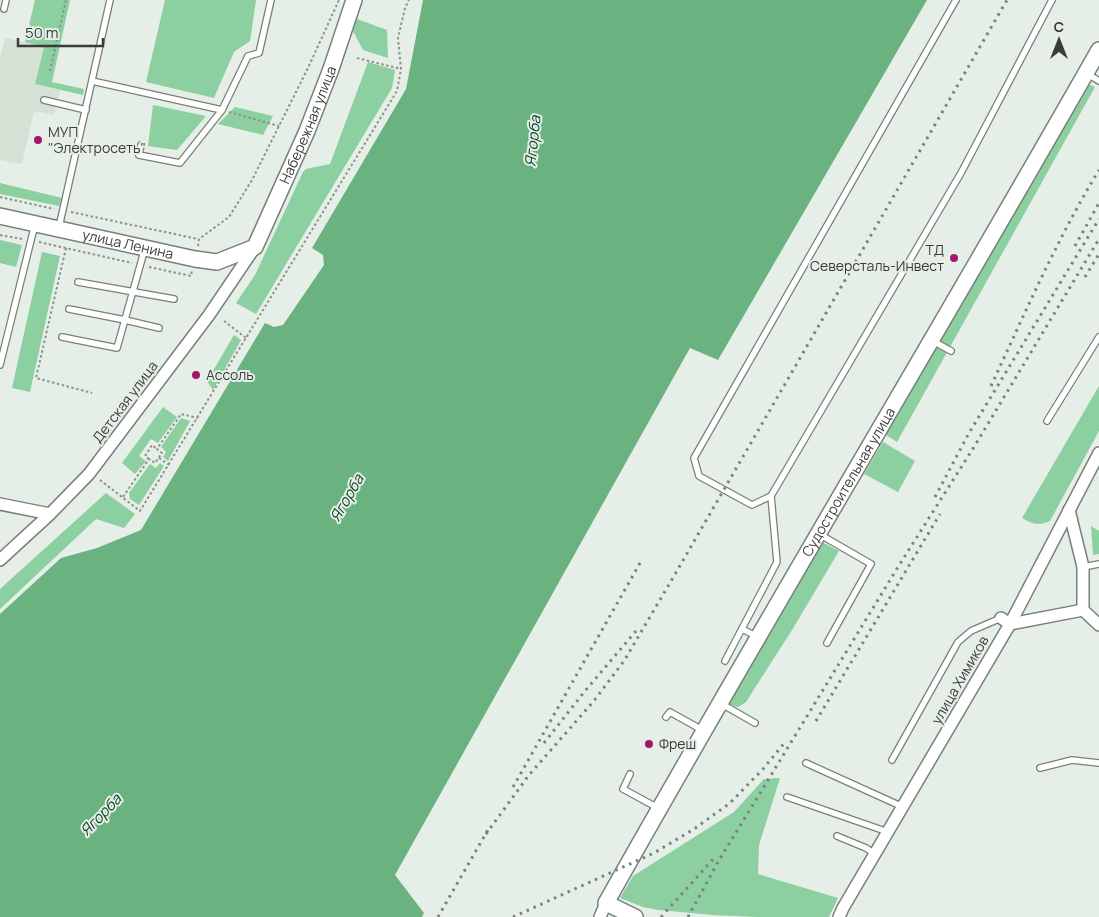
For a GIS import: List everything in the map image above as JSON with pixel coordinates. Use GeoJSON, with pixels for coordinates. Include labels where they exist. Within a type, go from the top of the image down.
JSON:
{"type":"FeatureCollection","features":[{"type":"Feature","properties":{"kind":"main road","name":"Набережная улица"},"geometry":{"type":"LineString","coordinates":[[255,247],[307,131],[354,0]]}},
{"type":"Feature","properties":{"kind":"main road","name":"Судостроительная улица"},"geometry":{"type":"LineString","coordinates":[[606,903],[931,340],[1092,77],[1099,50]]}},
{"type":"Feature","properties":{"kind":"main road","name":"улица Ленина"},"geometry":{"type":"LineString","coordinates":[[0,216],[195,259],[217,262],[255,247]]}},
{"type":"Feature","properties":{"kind":"main road"},"geometry":{"type":"LineString","coordinates":[[606,903],[634,917]]}},
{"type":"Feature","properties":{"kind":"street","name":"Детская улица"},"geometry":{"type":"LineString","coordinates":[[0,560],[50,514],[89,474],[209,315],[255,247]]}},
{"type":"Feature","properties":{"kind":"street","name":"улица Химиков"},"geometry":{"type":"LineString","coordinates":[[838,917],[903,807],[1099,453]]}},
{"type":"Feature","properties":{"kind":"street"},"geometry":{"type":"LineString","coordinates":[[0,504],[50,514]]}},
{"type":"Feature","properties":{"kind":"street"},"geometry":{"type":"LineString","coordinates":[[1069,510],[1083,566],[1083,610],[1099,625]]}},
{"type":"Feature","properties":{"kind":"street"},"geometry":{"type":"LineString","coordinates":[[1006,621],[1083,610]]}},
{"type":"Feature","properties":{"kind":"street","name":"Судостроительная улица"},"geometry":{"type":"LineString","coordinates":[[600,917],[606,903]]}},
{"type":"Feature","properties":{"kind":"lane"},"geometry":{"type":"LineString","coordinates":[[4,9],[6,0]]}},
{"type":"Feature","properties":{"kind":"lane"},"geometry":{"type":"LineString","coordinates":[[59,229],[110,0]]}},
{"type":"Feature","properties":{"kind":"lane"},"geometry":{"type":"LineString","coordinates":[[141,145],[139,155],[180,163],[222,110],[248,56],[259,53],[271,0]]}},
{"type":"Feature","properties":{"kind":"lane"},"geometry":{"type":"LineString","coordinates":[[956,0],[694,458],[699,476],[752,505],[771,496],[961,173],[1052,0]]}},
{"type":"Feature","properties":{"kind":"lane"},"geometry":{"type":"LineString","coordinates":[[92,81],[222,110]]}},
{"type":"Feature","properties":{"kind":"lane"},"geometry":{"type":"LineString","coordinates":[[44,100],[86,110]]}},
{"type":"Feature","properties":{"kind":"lane"},"geometry":{"type":"LineString","coordinates":[[0,365],[35,224]]}},
{"type":"Feature","properties":{"kind":"lane"},"geometry":{"type":"LineString","coordinates":[[62,337],[117,348],[145,248]]}},
{"type":"Feature","properties":{"kind":"lane"},"geometry":{"type":"LineString","coordinates":[[78,282],[174,299]]}},
{"type":"Feature","properties":{"kind":"lane"},"geometry":{"type":"LineString","coordinates":[[69,309],[158,328]]}},
{"type":"Feature","properties":{"kind":"lane"},"geometry":{"type":"LineString","coordinates":[[1047,421],[1099,337]]}},
{"type":"Feature","properties":{"kind":"lane"},"geometry":{"type":"LineString","coordinates":[[931,340],[951,351]]}},
{"type":"Feature","properties":{"kind":"lane"},"geometry":{"type":"LineString","coordinates":[[724,661],[777,562],[771,496]]}},
{"type":"Feature","properties":{"kind":"lane"},"geometry":{"type":"LineString","coordinates":[[819,534],[871,564],[826,643]]}},
{"type":"Feature","properties":{"kind":"lane"},"geometry":{"type":"LineString","coordinates":[[1083,566],[1099,564]]}},
{"type":"Feature","properties":{"kind":"lane"},"geometry":{"type":"LineString","coordinates":[[892,760],[958,642],[971,631],[1006,621]]}},
{"type":"Feature","properties":{"kind":"lane"},"geometry":{"type":"LineString","coordinates":[[742,629],[758,638]]}},
{"type":"Feature","properties":{"kind":"lane"},"geometry":{"type":"LineString","coordinates":[[720,703],[755,723]]}},
{"type":"Feature","properties":{"kind":"lane"},"geometry":{"type":"LineString","coordinates":[[666,717],[670,712],[704,731]]}},
{"type":"Feature","properties":{"kind":"lane"},"geometry":{"type":"LineString","coordinates":[[1040,768],[1072,760],[1099,763]]}},
{"type":"Feature","properties":{"kind":"lane"},"geometry":{"type":"LineString","coordinates":[[806,763],[903,807]]}},
{"type":"Feature","properties":{"kind":"lane"},"geometry":{"type":"LineString","coordinates":[[630,774],[623,789],[659,809]]}},
{"type":"Feature","properties":{"kind":"lane"},"geometry":{"type":"LineString","coordinates":[[787,798],[888,832]]}},
{"type":"Feature","properties":{"kind":"lane"},"geometry":{"type":"LineString","coordinates":[[837,836],[866,848],[875,854]]}},
{"type":"Feature","properties":{"kind":"path"},"geometry":{"type":"LineString","coordinates":[[50,71],[66,0]]}},
{"type":"Feature","properties":{"kind":"path"},"geometry":{"type":"LineString","coordinates":[[229,218],[252,180],[308,68],[339,0]]}},
{"type":"Feature","properties":{"kind":"path"},"geometry":{"type":"LineString","coordinates":[[100,480],[140,511],[397,91],[401,69],[398,38],[405,8],[409,0]]}},
{"type":"Feature","properties":{"kind":"path"},"geometry":{"type":"LineString","coordinates":[[357,58],[401,69]]}},
{"type":"Feature","properties":{"kind":"path"},"geometry":{"type":"LineString","coordinates":[[222,110],[279,126]]}},
{"type":"Feature","properties":{"kind":"path"},"geometry":{"type":"LineString","coordinates":[[0,197],[199,239]]}},
{"type":"Feature","properties":{"kind":"path"},"geometry":{"type":"LineString","coordinates":[[0,235],[30,240]]}},
{"type":"Feature","properties":{"kind":"path"},"geometry":{"type":"LineString","coordinates":[[224,321],[246,339]]}},
{"type":"Feature","properties":{"kind":"path"},"geometry":{"type":"LineString","coordinates":[[157,449],[181,414],[198,418]]}},
{"type":"Feature","properties":{"kind":"path"},"geometry":{"type":"LineString","coordinates":[[152,445],[162,453],[158,458],[155,463],[145,456],[152,445]]}},
{"type":"Feature","properties":{"kind":"path"},"geometry":{"type":"LineString","coordinates":[[158,458],[168,465]]}},
{"type":"Feature","properties":{"kind":"path"},"geometry":{"type":"LineString","coordinates":[[123,497],[149,459]]}},
{"type":"Feature","properties":{"kind":"shaded area"},"geometry":{"type":"Polygon","coordinates":[[[35,0],[70,0],[52,82],[84,89],[83,95],[35,84],[44,47],[25,42],[35,0]]]}},
{"type":"Feature","properties":{"kind":"shaded area"},"geometry":{"type":"Polygon","coordinates":[[[165,0],[256,0],[250,41],[234,52],[214,98],[146,82],[165,0]]]}},
{"type":"Feature","properties":{"kind":"shaded area"},"geometry":{"type":"Polygon","coordinates":[[[357,19],[387,30],[388,58],[363,50],[353,31],[357,19]]]}},
{"type":"Feature","properties":{"kind":"shaded area"},"geometry":{"type":"Polygon","coordinates":[[[5,38],[44,46],[35,84],[60,90],[54,115],[34,111],[22,164],[0,160],[0,59],[5,38]]]}},
{"type":"Feature","properties":{"kind":"shaded area"},"geometry":{"type":"Polygon","coordinates":[[[368,62],[395,70],[392,88],[256,314],[236,303],[255,275],[303,172],[306,169],[330,164],[368,62]]]}},
{"type":"Feature","properties":{"kind":"shaded area"},"geometry":{"type":"Polygon","coordinates":[[[1088,84],[1095,87],[897,442],[886,435],[1088,84]]]}},
{"type":"Feature","properties":{"kind":"shaded area"},"geometry":{"type":"Polygon","coordinates":[[[153,105],[206,116],[177,150],[148,146],[153,105]]]}},
{"type":"Feature","properties":{"kind":"shaded area"},"geometry":{"type":"Polygon","coordinates":[[[235,107],[273,116],[263,135],[218,124],[235,107]]]}},
{"type":"Feature","properties":{"kind":"shaded area"},"geometry":{"type":"Polygon","coordinates":[[[0,183],[62,198],[59,206],[0,194],[0,183]]]}},
{"type":"Feature","properties":{"kind":"shaded area"},"geometry":{"type":"Polygon","coordinates":[[[0,240],[22,245],[16,267],[0,263],[0,240]]]}},
{"type":"Feature","properties":{"kind":"shaded area"},"geometry":{"type":"Polygon","coordinates":[[[42,252],[60,256],[30,392],[12,388],[42,252]]]}},
{"type":"Feature","properties":{"kind":"shaded area"},"geometry":{"type":"Polygon","coordinates":[[[234,335],[241,340],[213,390],[207,381],[234,335]]]}},
{"type":"Feature","properties":{"kind":"shaded area"},"geometry":{"type":"Polygon","coordinates":[[[1099,386],[1099,431],[1050,521],[1036,524],[1029,522],[1022,518],[1099,386]]]}},
{"type":"Feature","properties":{"kind":"shaded area"},"geometry":{"type":"Polygon","coordinates":[[[163,407],[177,417],[158,443],[151,439],[139,456],[146,461],[135,474],[122,463],[163,407]]]}},
{"type":"Feature","properties":{"kind":"shaded area"},"geometry":{"type":"Polygon","coordinates":[[[181,418],[190,421],[168,461],[163,457],[166,452],[161,447],[181,418]]]}},
{"type":"Feature","properties":{"kind":"shaded area"},"geometry":{"type":"Polygon","coordinates":[[[883,442],[915,461],[898,492],[864,474],[883,442]]]}},
{"type":"Feature","properties":{"kind":"shaded area"},"geometry":{"type":"Polygon","coordinates":[[[160,463],[164,466],[139,505],[130,499],[129,493],[150,464],[156,468],[160,463]]]}},
{"type":"Feature","properties":{"kind":"shaded area"},"geometry":{"type":"Polygon","coordinates":[[[106,493],[135,514],[124,528],[96,519],[0,609],[0,589],[106,493]]]}},
{"type":"Feature","properties":{"kind":"shaded area"},"geometry":{"type":"Polygon","coordinates":[[[1091,526],[1099,531],[1099,554],[1093,555],[1091,526]]]}},
{"type":"Feature","properties":{"kind":"shaded area"},"geometry":{"type":"Polygon","coordinates":[[[822,542],[839,551],[746,702],[738,707],[727,704],[822,542]]]}},
{"type":"Feature","properties":{"kind":"shaded area"},"geometry":{"type":"Polygon","coordinates":[[[780,778],[759,845],[758,874],[838,898],[829,917],[757,917],[658,910],[643,907],[620,898],[633,876],[734,812],[764,779],[780,778]]]}},
{"type":"Feature","properties":{"kind":"water","name":"Ягорба"},"geometry":{"type":"Polygon","coordinates":[[[423,0],[927,0],[718,360],[690,348],[395,875],[424,913],[422,917],[0,917],[0,614],[61,558],[97,548],[141,530],[265,323],[274,327],[283,325],[324,265],[323,255],[312,248],[406,89],[423,0]]]}},
{"type":"Feature","properties":{"kind":"railway"},"geometry":{"type":"LineString","coordinates":[[486,834],[529,775],[593,702],[624,661],[1007,0]]}},
{"type":"Feature","properties":{"kind":"railway"},"geometry":{"type":"LineString","coordinates":[[991,386],[1055,249],[1099,170]]}},
{"type":"Feature","properties":{"kind":"railway"},"geometry":{"type":"LineString","coordinates":[[1075,246],[1099,203]]}},
{"type":"Feature","properties":{"kind":"railway"},"geometry":{"type":"LineString","coordinates":[[935,497],[969,433],[1099,219]]}},
{"type":"Feature","properties":{"kind":"railway"},"geometry":{"type":"LineString","coordinates":[[688,917],[718,862],[898,567],[974,447],[1099,239]]}},
{"type":"Feature","properties":{"kind":"railway"},"geometry":{"type":"LineString","coordinates":[[1085,277],[1099,254]]}},
{"type":"Feature","properties":{"kind":"railway"},"geometry":{"type":"LineString","coordinates":[[816,721],[940,514]]}},
{"type":"Feature","properties":{"kind":"railway"},"geometry":{"type":"LineString","coordinates":[[513,787],[640,563]]}},
{"type":"Feature","properties":{"kind":"railway"},"geometry":{"type":"LineString","coordinates":[[544,743],[636,631]]}},
{"type":"Feature","properties":{"kind":"railway"},"geometry":{"type":"LineString","coordinates":[[513,917],[654,853],[694,829],[730,803],[763,769],[786,741]]}},
{"type":"Feature","properties":{"kind":"railway"},"geometry":{"type":"LineString","coordinates":[[438,917],[489,828]]}},
{"type":"Feature","properties":{"kind":"railway"},"geometry":{"type":"LineString","coordinates":[[661,917],[716,856]]}},
{"type":"Feature","properties":{"kind":"place","name":"МУП \"Электросеть\""},"geometry":{"type":"Point","coordinates":[38,140]}},
{"type":"Feature","properties":{"kind":"place","name":"ТД Северсталь-Инвест"},"geometry":{"type":"Point","coordinates":[954,258]}},
{"type":"Feature","properties":{"kind":"place","name":"Ассоль"},"geometry":{"type":"Point","coordinates":[196,375]}},
{"type":"Feature","properties":{"kind":"place","name":"Фреш"},"geometry":{"type":"Point","coordinates":[649,744]}}]}
